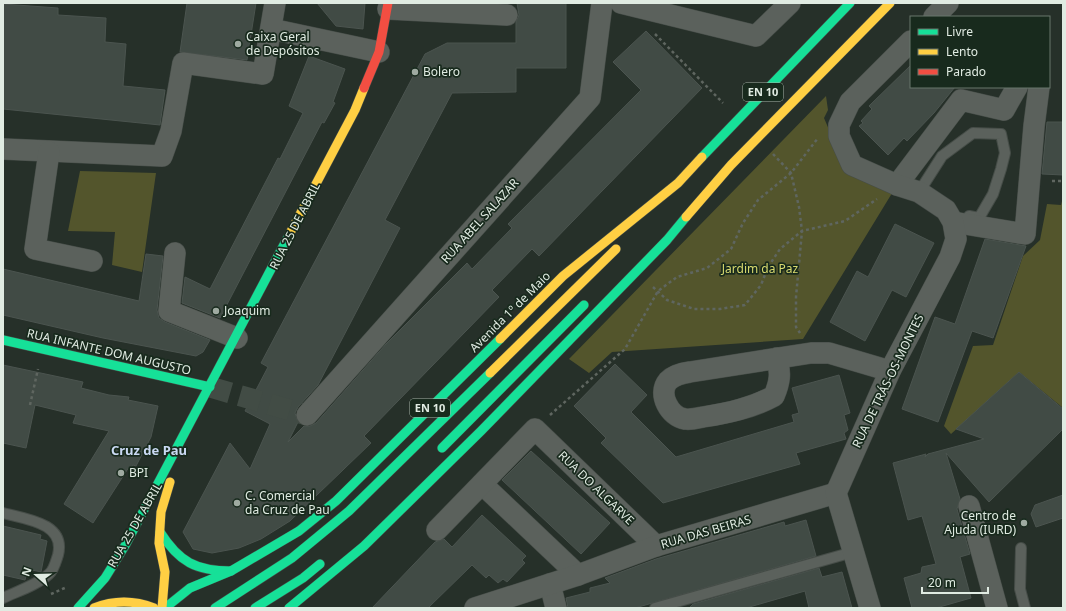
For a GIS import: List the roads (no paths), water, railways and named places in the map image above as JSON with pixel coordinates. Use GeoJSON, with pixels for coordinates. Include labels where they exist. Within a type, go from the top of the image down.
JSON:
{"type":"FeatureCollection","features":[{"type":"Feature","properties":{"kind":"main road","name":"Avenida 1º de Maio"},"geometry":{"type":"LineString","coordinates":[[165,608],[190,588],[231,570],[299,531],[336,501],[563,276],[678,183],[738,118],[850,3]]}},
{"type":"Feature","properties":{"kind":"main road","name":"EN 10"},"geometry":{"type":"LineString","coordinates":[[666,227],[759,138],[890,3]]}},
{"type":"Feature","properties":{"kind":"main road","name":"RUA 25 DE ABRIL"},"geometry":{"type":"LineString","coordinates":[[78,608],[96,589],[123,549],[236,338],[355,110],[379,52],[388,6]]}},
{"type":"Feature","properties":{"kind":"main road","name":"EN 10"},"geometry":{"type":"LineString","coordinates":[[289,608],[364,546],[486,426],[667,240],[731,165]]}},
{"type":"Feature","properties":{"kind":"main road","name":"EN 10"},"geometry":{"type":"LineString","coordinates":[[635,230],[678,183]]}},
{"type":"Feature","properties":{"kind":"main road","name":"EN 10"},"geometry":{"type":"LineString","coordinates":[[216,608],[246,590],[292,558],[349,511],[624,240]]}},
{"type":"Feature","properties":{"kind":"main road","name":"EN 10"},"geometry":{"type":"LineString","coordinates":[[435,455],[592,297]]}},
{"type":"Feature","properties":{"kind":"main road","name":"RUA INFANTE DOM AUGUSTO"},"geometry":{"type":"LineString","coordinates":[[3,340],[210,387]]}},
{"type":"Feature","properties":{"kind":"main road","name":"RUA 25 DE ABRIL"},"geometry":{"type":"LineString","coordinates":[[162,608],[165,572],[159,543],[161,512],[183,436]]}},
{"type":"Feature","properties":{"kind":"main road","name":"RUA 25 DE ABRIL"},"geometry":{"type":"LineString","coordinates":[[160,532],[175,555],[184,562],[204,570],[231,570]]}},
{"type":"Feature","properties":{"kind":"main road"},"geometry":{"type":"LineString","coordinates":[[256,608],[303,578],[326,559]]}},
{"type":"Feature","properties":{"kind":"main road"},"geometry":{"type":"LineString","coordinates":[[94,608],[115,602],[133,603],[154,608]]}},
{"type":"Feature","properties":{"kind":"street"},"geometry":{"type":"LineString","coordinates":[[3,149],[162,156],[171,131],[183,63],[263,74],[275,3]]}},
{"type":"Feature","properties":{"kind":"street","name":"RUA ABEL SALAZAR"},"geometry":{"type":"LineString","coordinates":[[307,415],[590,98],[602,3]]}},
{"type":"Feature","properties":{"kind":"street"},"geometry":{"type":"LineString","coordinates":[[621,3],[756,36],[790,3]]}},
{"type":"Feature","properties":{"kind":"street"},"geometry":{"type":"LineString","coordinates":[[935,16],[948,3]]}},
{"type":"Feature","properties":{"kind":"street","name":"RUA 25 DE ABRIL"},"geometry":{"type":"LineString","coordinates":[[388,6],[507,14]]}},
{"type":"Feature","properties":{"kind":"street"},"geometry":{"type":"LineString","coordinates":[[271,29],[379,52]]}},
{"type":"Feature","properties":{"kind":"street"},"geometry":{"type":"LineString","coordinates":[[910,42],[850,102],[839,125],[839,136],[852,165],[897,185],[919,192],[950,216],[1024,234],[1039,88]]}},
{"type":"Feature","properties":{"kind":"street"},"geometry":{"type":"LineString","coordinates":[[897,185],[962,100],[1004,110],[1017,88]]}},
{"type":"Feature","properties":{"kind":"street"},"geometry":{"type":"LineString","coordinates":[[49,152],[35,249],[92,261]]}},
{"type":"Feature","properties":{"kind":"street","name":"RUA DE TRÁS-OS-MONTES"},"geometry":{"type":"LineString","coordinates":[[836,493],[890,371],[950,257],[956,239],[950,216]]}},
{"type":"Feature","properties":{"kind":"street"},"geometry":{"type":"LineString","coordinates":[[175,253],[169,311],[236,338]]}},
{"type":"Feature","properties":{"kind":"street"},"geometry":{"type":"LineString","coordinates":[[777,358],[781,372],[780,384],[774,396],[763,402],[732,412],[686,420],[675,416],[668,406],[663,394],[667,382],[676,375],[777,358],[829,353],[890,371]]}},
{"type":"Feature","properties":{"kind":"street","name":"RUA DO ALGARVE"},"geometry":{"type":"LineString","coordinates":[[482,484],[535,429],[656,546]]}},
{"type":"Feature","properties":{"kind":"street"},"geometry":{"type":"LineString","coordinates":[[437,530],[482,484],[578,575]]}},
{"type":"Feature","properties":{"kind":"street"},"geometry":{"type":"LineString","coordinates":[[836,493],[870,608]]}},
{"type":"Feature","properties":{"kind":"street","name":"RUA DAS BEIRAS"},"geometry":{"type":"LineString","coordinates":[[475,608],[578,575],[656,546],[836,493]]}},
{"type":"Feature","properties":{"kind":"street"},"geometry":{"type":"LineString","coordinates":[[969,506],[997,608]]}},
{"type":"Feature","properties":{"kind":"street"},"geometry":{"type":"LineString","coordinates":[[550,584],[556,608]]}},
{"type":"Feature","properties":{"kind":"lane"},"geometry":{"type":"LineString","coordinates":[[919,192],[942,156],[973,133],[1002,134],[1005,153],[1001,169],[993,194],[979,218],[950,216]]}},
{"type":"Feature","properties":{"kind":"lane"},"geometry":{"type":"LineString","coordinates":[[3,513],[38,522],[53,531],[59,539],[59,550],[50,574],[3,598]]}},
{"type":"Feature","properties":{"kind":"lane"},"geometry":{"type":"LineString","coordinates":[[1021,548],[1020,589],[1025,608]]}},
{"type":"Feature","properties":{"kind":"lane"},"geometry":{"type":"LineString","coordinates":[[655,608],[853,552]]}},
{"type":"Feature","properties":{"kind":"tunnel"},"geometry":{"type":"LineString","coordinates":[[210,387],[307,415]]}},
{"type":"Feature","properties":{"kind":"place","name":"Caixa Geral de Depósitos"},"geometry":{"type":"Point","coordinates":[238,44]}},
{"type":"Feature","properties":{"kind":"place","name":"Bolero"},"geometry":{"type":"Point","coordinates":[415,72]}},
{"type":"Feature","properties":{"kind":"place","name":"Joaquim"},"geometry":{"type":"Point","coordinates":[216,311]}},
{"type":"Feature","properties":{"kind":"place","name":"BPI"},"geometry":{"type":"Point","coordinates":[121,473]}},
{"type":"Feature","properties":{"kind":"place","name":"C. Comercial da Cruz de Pau"},"geometry":{"type":"Point","coordinates":[237,503]}},
{"type":"Feature","properties":{"kind":"place","name":"Centro de Ajuda (IURD)"},"geometry":{"type":"Point","coordinates":[1024,523]}},
{"type":"Feature","properties":{"kind":"district","name":"Cruz de Pau"},"geometry":{"type":"Point","coordinates":[149,450]}},
{"type":"Feature","properties":{"kind":"park label","name":"Jardim da Paz"},"geometry":{"type":"Point","coordinates":[760,269]}}]}
